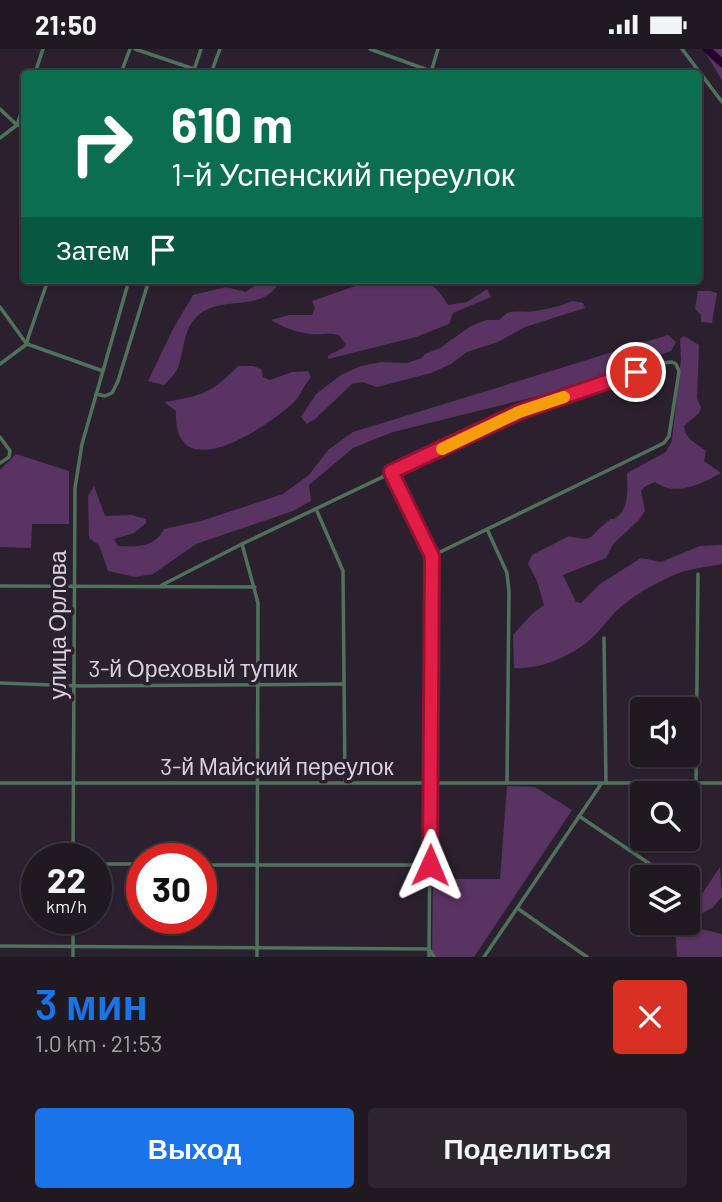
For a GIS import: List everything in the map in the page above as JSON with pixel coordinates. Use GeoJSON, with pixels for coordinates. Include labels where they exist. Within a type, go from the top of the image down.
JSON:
{"type":"FeatureCollection","features":[{"type":"Feature","properties":{"kind":"street"},"geometry":{"type":"LineString","coordinates":[[36,70],[43,49]]}},
{"type":"Feature","properties":{"kind":"street"},"geometry":{"type":"LineString","coordinates":[[122,70],[130,49]]}},
{"type":"Feature","properties":{"kind":"street"},"geometry":{"type":"LineString","coordinates":[[135,49],[191,70]]}},
{"type":"Feature","properties":{"kind":"street"},"geometry":{"type":"LineString","coordinates":[[194,70],[201,49]]}},
{"type":"Feature","properties":{"kind":"street"},"geometry":{"type":"LineString","coordinates":[[212,70],[220,49]]}},
{"type":"Feature","properties":{"kind":"street"},"geometry":{"type":"LineString","coordinates":[[370,49],[424,70]]}},
{"type":"Feature","properties":{"kind":"street"},"geometry":{"type":"LineString","coordinates":[[433,70],[438,49]]}},
{"type":"Feature","properties":{"kind":"street"},"geometry":{"type":"LineString","coordinates":[[682,49],[698,70]]}},
{"type":"Feature","properties":{"kind":"street"},"geometry":{"type":"LineString","coordinates":[[702,76],[722,102]]}},
{"type":"Feature","properties":{"kind":"street"},"geometry":{"type":"LineString","coordinates":[[0,109],[21,127]]}},
{"type":"Feature","properties":{"kind":"street"},"geometry":{"type":"LineString","coordinates":[[0,138],[17,125],[21,113]]}},
{"type":"Feature","properties":{"kind":"street"},"geometry":{"type":"LineString","coordinates":[[27,344],[47,284]]}},
{"type":"Feature","properties":{"kind":"street","name":"улица Орлова"},"geometry":{"type":"LineString","coordinates":[[74,843],[74,586],[78,466],[128,284]]}},
{"type":"Feature","properties":{"kind":"street"},"geometry":{"type":"LineString","coordinates":[[96,394],[105,396],[112,393],[118,381],[148,284]]}},
{"type":"Feature","properties":{"kind":"street"},"geometry":{"type":"LineString","coordinates":[[0,307],[27,344],[103,371]]}},
{"type":"Feature","properties":{"kind":"street"},"geometry":{"type":"LineString","coordinates":[[0,364],[27,344]]}},
{"type":"Feature","properties":{"kind":"street"},"geometry":{"type":"LineString","coordinates":[[162,586],[242,544],[519,412],[662,363],[676,364],[679,371],[669,436],[664,443],[432,556]]}},
{"type":"Feature","properties":{"kind":"street"},"geometry":{"type":"LineString","coordinates":[[0,437],[10,451],[9,457],[0,463]]}},
{"type":"Feature","properties":{"kind":"street"},"geometry":{"type":"LineString","coordinates":[[391,472],[432,556],[429,949],[432,957]]}},
{"type":"Feature","properties":{"kind":"street"},"geometry":{"type":"LineString","coordinates":[[316,509],[343,571],[345,783]]}},
{"type":"Feature","properties":{"kind":"street"},"geometry":{"type":"LineString","coordinates":[[487,529],[507,573],[509,592],[507,783]]}},
{"type":"Feature","properties":{"kind":"street"},"geometry":{"type":"LineString","coordinates":[[242,544],[258,603],[257,957]]}},
{"type":"Feature","properties":{"kind":"street"},"geometry":{"type":"LineString","coordinates":[[696,781],[698,574]]}},
{"type":"Feature","properties":{"kind":"street"},"geometry":{"type":"LineString","coordinates":[[0,586],[255,587]]}},
{"type":"Feature","properties":{"kind":"street"},"geometry":{"type":"LineString","coordinates":[[484,957],[603,783],[604,638]]}},
{"type":"Feature","properties":{"kind":"street","name":"3-й Ореховый тупик"},"geometry":{"type":"LineString","coordinates":[[0,683],[257,686],[343,684]]}},
{"type":"Feature","properties":{"kind":"street","name":"3-й Майский переулок"},"geometry":{"type":"LineString","coordinates":[[0,783],[630,783]]}},
{"type":"Feature","properties":{"kind":"street","name":"3-й Майский переулок"},"geometry":{"type":"LineString","coordinates":[[700,783],[722,783]]}},
{"type":"Feature","properties":{"kind":"street"},"geometry":{"type":"LineString","coordinates":[[579,816],[651,865]]}},
{"type":"Feature","properties":{"kind":"street"},"geometry":{"type":"LineString","coordinates":[[217,865],[430,865]]}},
{"type":"Feature","properties":{"kind":"street"},"geometry":{"type":"LineString","coordinates":[[517,908],[587,957]]}},
{"type":"Feature","properties":{"kind":"street"},"geometry":{"type":"LineString","coordinates":[[72,934],[72,957]]}},
{"type":"Feature","properties":{"kind":"street"},"geometry":{"type":"LineString","coordinates":[[0,946],[429,949]]}},
{"type":"Feature","properties":{"kind":"street"},"geometry":{"type":"LineString","coordinates":[[355,957],[356,949]]}},
{"type":"Feature","properties":{"kind":"shaded area"},"geometry":{"type":"Polygon","coordinates":[[[703,49],[722,49],[722,80],[703,49]]]}},
{"type":"Feature","properties":{"kind":"shaded area"},"geometry":{"type":"Polygon","coordinates":[[[278,284],[263,298],[221,305],[201,313],[190,325],[174,375],[164,385],[148,381],[193,295],[226,287],[246,292],[254,286],[278,284]]]}},
{"type":"Feature","properties":{"kind":"shaded area"},"geometry":{"type":"Polygon","coordinates":[[[361,284],[430,284],[448,305],[467,302],[487,289],[491,297],[453,313],[449,324],[416,337],[328,359],[328,356],[346,345],[339,335],[300,332],[271,320],[289,315],[312,315],[315,308],[312,301],[361,284]]]}},
{"type":"Feature","properties":{"kind":"shaded area"},"geometry":{"type":"Polygon","coordinates":[[[698,291],[717,293],[712,323],[701,322],[701,315],[695,309],[698,291]]]}},
{"type":"Feature","properties":{"kind":"shaded area"},"geometry":{"type":"Polygon","coordinates":[[[573,301],[583,303],[585,308],[525,327],[498,342],[467,352],[451,364],[431,373],[377,387],[362,382],[352,384],[315,419],[307,424],[301,417],[316,394],[341,375],[361,366],[381,362],[407,363],[422,358],[471,326],[486,320],[499,320],[507,313],[532,312],[573,301]]]}},
{"type":"Feature","properties":{"kind":"shaded area"},"geometry":{"type":"Polygon","coordinates":[[[668,335],[676,342],[671,351],[551,393],[393,432],[353,448],[309,485],[311,501],[293,511],[196,544],[153,574],[135,577],[108,571],[99,545],[89,538],[88,496],[94,486],[105,516],[132,515],[146,519],[146,523],[134,533],[114,539],[118,546],[144,545],[155,540],[164,529],[201,521],[283,494],[309,475],[328,450],[353,432],[668,335]]]}},
{"type":"Feature","properties":{"kind":"shaded area"},"geometry":{"type":"Polygon","coordinates":[[[684,336],[699,345],[697,398],[701,408],[684,426],[686,434],[706,451],[704,461],[721,473],[680,489],[655,482],[644,487],[641,491],[645,511],[613,544],[606,558],[563,575],[576,602],[581,603],[600,584],[641,558],[661,562],[700,546],[722,545],[722,564],[679,573],[645,590],[613,614],[585,644],[567,655],[535,667],[514,668],[513,635],[544,605],[537,581],[528,564],[532,555],[569,536],[584,539],[591,537],[609,520],[617,517],[624,508],[627,473],[666,452],[672,440],[681,359],[680,339],[684,336]]]}},
{"type":"Feature","properties":{"kind":"shaded area"},"geometry":{"type":"Polygon","coordinates":[[[238,366],[261,369],[263,377],[270,380],[292,372],[308,371],[311,377],[298,398],[263,426],[223,446],[205,450],[189,447],[179,434],[176,411],[164,402],[205,392],[220,383],[238,366]]]}},
{"type":"Feature","properties":{"kind":"shaded area"},"geometry":{"type":"Polygon","coordinates":[[[16,454],[69,471],[69,524],[32,524],[31,548],[0,547],[0,470],[16,454]]]}},
{"type":"Feature","properties":{"kind":"shaded area"},"geometry":{"type":"Polygon","coordinates":[[[507,786],[535,787],[572,810],[474,957],[432,957],[433,879],[500,879],[507,786]]]}},
{"type":"Feature","properties":{"kind":"shaded area"},"geometry":{"type":"Polygon","coordinates":[[[720,867],[722,897],[712,908],[700,914],[700,897],[720,867]]]}},
{"type":"Feature","properties":{"kind":"shaded area"},"geometry":{"type":"Polygon","coordinates":[[[700,929],[722,934],[722,957],[677,957],[676,935],[700,935],[700,929]]]}},
{"type":"Feature","properties":{"kind":"waterway"},"geometry":{"type":"LineString","coordinates":[[707,49],[722,63]]}},
{"type":"Feature","properties":{"kind":"slow traffic"},"geometry":{"type":"LineString","coordinates":[[442,449],[519,412],[564,397]]}},
{"type":"Feature","properties":{"kind":"route"},"geometry":{"type":"LineString","coordinates":[[430,865],[432,556],[391,472],[519,412],[636,372]]}}]}
